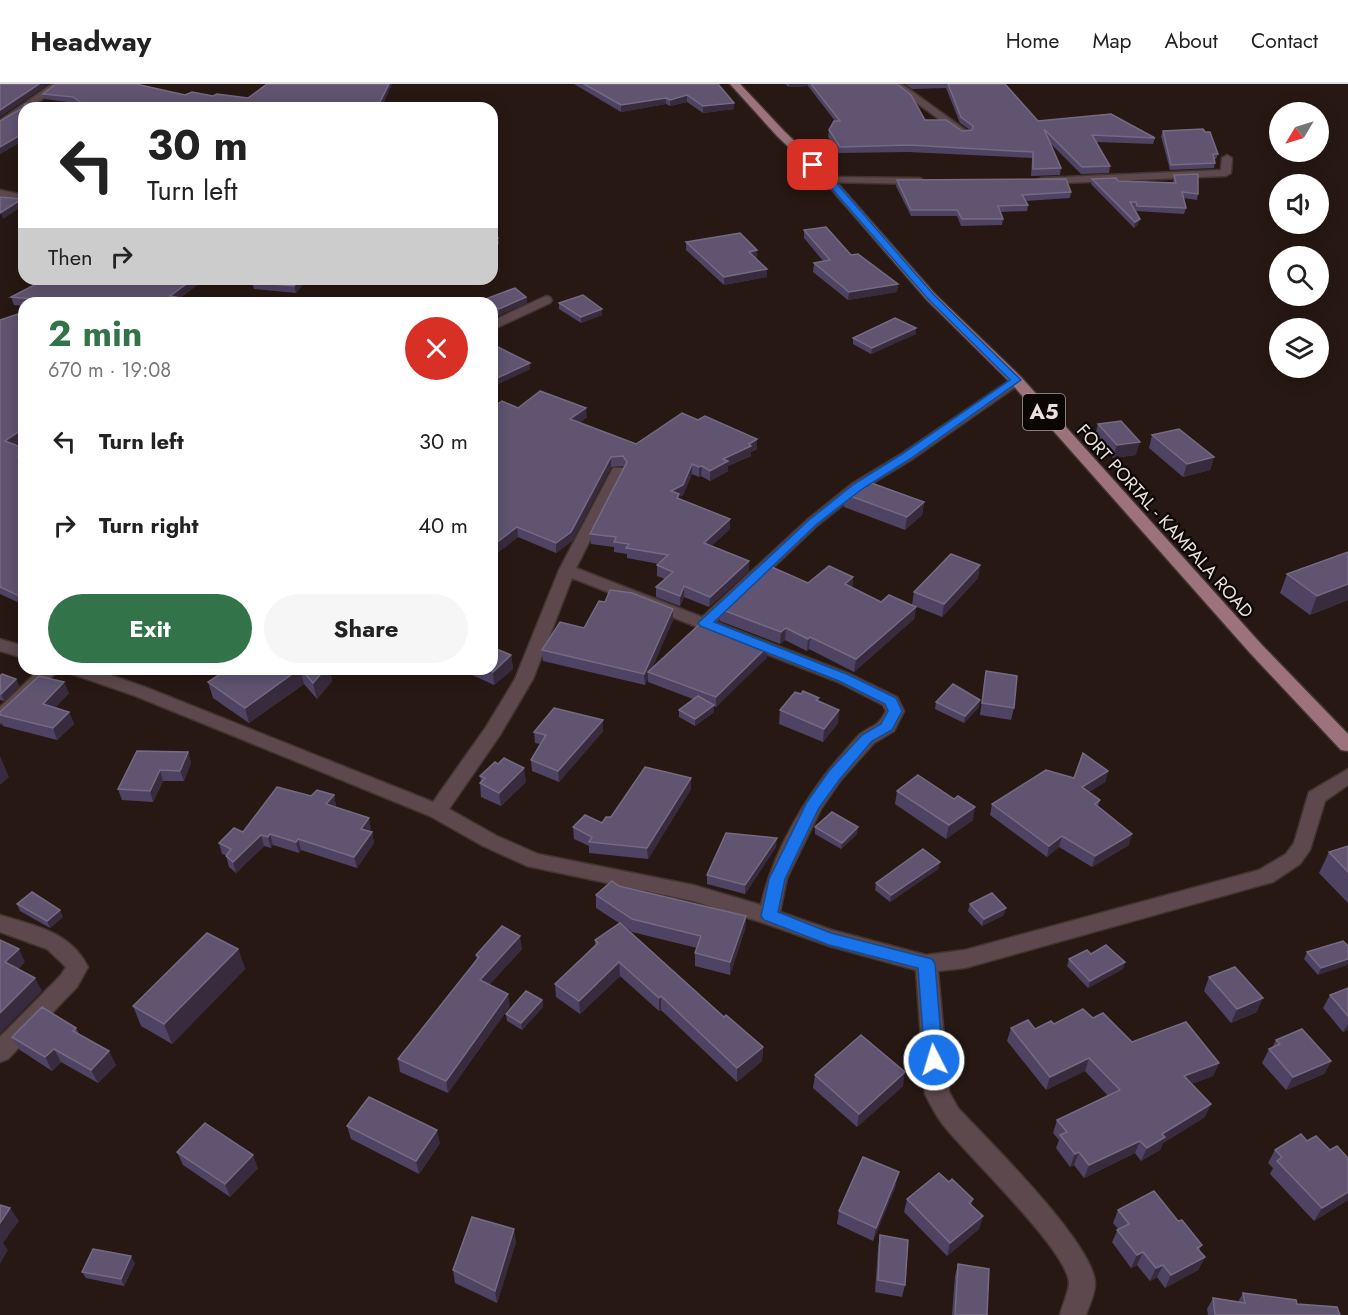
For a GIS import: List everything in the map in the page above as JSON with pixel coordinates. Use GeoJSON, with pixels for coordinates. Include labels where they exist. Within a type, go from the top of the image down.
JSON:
{"type":"FeatureCollection","features":[{"type":"Feature","properties":{"kind":"main road","name":"FORT PORTAL - KAMPALA ROAD"},"geometry":{"type":"LineString","coordinates":[[735,84],[781,134],[829,180],[931,297],[1016,380],[1256,650],[1348,745]]}},
{"type":"Feature","properties":{"kind":"street"},"geometry":{"type":"LineString","coordinates":[[32,102],[58,84]]}},
{"type":"Feature","properties":{"kind":"street"},"geometry":{"type":"LineString","coordinates":[[896,84],[966,134]]}},
{"type":"Feature","properties":{"kind":"street"},"geometry":{"type":"LineString","coordinates":[[0,124],[18,112]]}},
{"type":"Feature","properties":{"kind":"street"},"geometry":{"type":"LineString","coordinates":[[1029,181],[1226,173],[1227,158]]}},
{"type":"Feature","properties":{"kind":"street"},"geometry":{"type":"LineString","coordinates":[[829,180],[935,181]]}},
{"type":"Feature","properties":{"kind":"street"},"geometry":{"type":"LineString","coordinates":[[0,193],[18,197]]}},
{"type":"Feature","properties":{"kind":"street"},"geometry":{"type":"LineString","coordinates":[[498,323],[546,300]]}},
{"type":"Feature","properties":{"kind":"street"},"geometry":{"type":"LineString","coordinates":[[705,623],[813,522],[858,486],[906,457],[1016,380]]}},
{"type":"Feature","properties":{"kind":"street"},"geometry":{"type":"LineString","coordinates":[[437,811],[493,731],[524,679],[567,570],[618,471]]}},
{"type":"Feature","properties":{"kind":"street"},"geometry":{"type":"LineString","coordinates":[[567,570],[844,678],[891,701],[895,711],[887,727],[867,738],[834,775],[813,806],[777,879],[769,916]]}},
{"type":"Feature","properties":{"kind":"street"},"geometry":{"type":"LineString","coordinates":[[0,645],[18,650]]}},
{"type":"Feature","properties":{"kind":"street"},"geometry":{"type":"LineString","coordinates":[[0,717],[45,675]]}},
{"type":"Feature","properties":{"kind":"street"},"geometry":{"type":"LineString","coordinates":[[92,675],[139,691],[437,811],[490,841],[534,861],[693,892],[829,938],[926,964],[965,959],[1266,876],[1293,859],[1303,845],[1316,797],[1348,776]]}},
{"type":"Feature","properties":{"kind":"street"},"geometry":{"type":"LineString","coordinates":[[0,923],[59,945],[72,955],[77,967],[69,981],[0,1052]]}},
{"type":"Feature","properties":{"kind":"street"},"geometry":{"type":"LineString","coordinates":[[926,964],[937,1094],[950,1115],[1043,1217],[1075,1262],[1082,1283],[1073,1315]]}},
{"type":"Feature","properties":{"kind":"building"},"geometry":{"type":"Polygon","coordinates":[[[0,84],[39,84],[0,110],[0,84]]]}},
{"type":"Feature","properties":{"kind":"building"},"geometry":{"type":"Polygon","coordinates":[[[56,84],[136,84],[185,95],[192,92],[248,98],[267,84],[389,84],[380,102],[80,102],[73,97],[43,94],[56,84]]]}},
{"type":"Feature","properties":{"kind":"building"},"geometry":{"type":"Polygon","coordinates":[[[584,84],[718,84],[734,103],[703,106],[687,95],[670,100],[666,98],[621,105],[584,84]]]}},
{"type":"Feature","properties":{"kind":"building"},"geometry":{"type":"Polygon","coordinates":[[[811,84],[897,84],[911,95],[925,120],[946,120],[962,131],[972,130],[973,126],[961,117],[948,84],[1005,84],[1038,121],[1111,114],[1155,138],[1092,135],[1110,166],[1082,167],[1044,129],[1061,168],[1033,169],[1033,152],[909,145],[840,147],[829,130],[834,121],[840,121],[811,84]]]}},
{"type":"Feature","properties":{"kind":"building"},"geometry":{"type":"Polygon","coordinates":[[[18,111],[18,136],[0,147],[0,121],[18,111]]]}},
{"type":"Feature","properties":{"kind":"building"},"geometry":{"type":"Polygon","coordinates":[[[1203,129],[1205,132],[1210,132],[1218,154],[1213,154],[1215,163],[1171,165],[1163,131],[1203,129]]]}},
{"type":"Feature","properties":{"kind":"building"},"geometry":{"type":"Polygon","coordinates":[[[1198,174],[1198,194],[1182,192],[1186,208],[1137,206],[1136,202],[1130,202],[1140,219],[1135,222],[1092,179],[1116,178],[1118,181],[1176,183],[1174,175],[1198,174]]]}},
{"type":"Feature","properties":{"kind":"building"},"geometry":{"type":"Polygon","coordinates":[[[1066,179],[1071,192],[1022,195],[1028,205],[998,206],[1003,219],[962,219],[957,210],[911,210],[897,180],[1066,179]]]}},
{"type":"Feature","properties":{"kind":"building"},"geometry":{"type":"Polygon","coordinates":[[[0,197],[18,199],[18,202],[0,213],[0,197]]]}},
{"type":"Feature","properties":{"kind":"building"},"geometry":{"type":"Polygon","coordinates":[[[826,227],[851,255],[858,254],[898,284],[849,292],[814,263],[830,260],[804,230],[826,227]]]}},
{"type":"Feature","properties":{"kind":"building"},"geometry":{"type":"Polygon","coordinates":[[[740,233],[757,250],[749,252],[767,269],[724,277],[686,242],[740,233]]]}},
{"type":"Feature","properties":{"kind":"building"},"geometry":{"type":"Polygon","coordinates":[[[34,285],[185,285],[170,296],[175,297],[11,297],[34,285]]]}},
{"type":"Feature","properties":{"kind":"building"},"geometry":{"type":"Polygon","coordinates":[[[515,288],[526,297],[499,309],[498,297],[491,297],[515,288]]]}},
{"type":"Feature","properties":{"kind":"building"},"geometry":{"type":"Polygon","coordinates":[[[583,295],[602,309],[581,317],[559,303],[583,295]]]}},
{"type":"Feature","properties":{"kind":"building"},"geometry":{"type":"Polygon","coordinates":[[[18,314],[18,432],[5,441],[18,446],[18,595],[0,587],[0,320],[18,314]]]}},
{"type":"Feature","properties":{"kind":"building"},"geometry":{"type":"Polygon","coordinates":[[[895,318],[916,328],[872,348],[853,338],[895,318]]]}},
{"type":"Feature","properties":{"kind":"building"},"geometry":{"type":"Polygon","coordinates":[[[498,347],[530,363],[498,378],[498,347]]]}},
{"type":"Feature","properties":{"kind":"building"},"geometry":{"type":"Polygon","coordinates":[[[540,391],[586,408],[570,419],[636,444],[682,413],[698,420],[705,416],[757,439],[749,444],[751,446],[723,459],[728,461],[710,471],[692,464],[683,485],[671,491],[679,494],[677,498],[730,519],[704,543],[749,561],[710,597],[684,586],[680,596],[656,587],[673,572],[657,565],[668,555],[626,548],[629,544],[614,542],[616,537],[590,534],[627,462],[623,456],[611,457],[571,532],[556,543],[517,527],[498,541],[498,404],[502,401],[518,408],[540,391]]]}},
{"type":"Feature","properties":{"kind":"building"},"geometry":{"type":"Polygon","coordinates":[[[1121,421],[1140,442],[1117,445],[1098,424],[1121,421]]]}},
{"type":"Feature","properties":{"kind":"building"},"geometry":{"type":"Polygon","coordinates":[[[1179,429],[1214,457],[1187,464],[1152,435],[1179,429]]]}},
{"type":"Feature","properties":{"kind":"building"},"geometry":{"type":"Polygon","coordinates":[[[863,480],[924,502],[907,517],[845,494],[863,480]]]}},
{"type":"Feature","properties":{"kind":"building"},"geometry":{"type":"Polygon","coordinates":[[[1348,552],[1348,584],[1317,596],[1287,574],[1348,552]]]}},
{"type":"Feature","properties":{"kind":"building"},"geometry":{"type":"Polygon","coordinates":[[[951,554],[980,565],[944,604],[914,592],[951,554]]]}},
{"type":"Feature","properties":{"kind":"building"},"geometry":{"type":"Polygon","coordinates":[[[767,565],[808,583],[829,566],[853,577],[845,584],[881,602],[889,595],[916,607],[856,659],[786,628],[781,632],[720,609],[767,565]]]}},
{"type":"Feature","properties":{"kind":"building"},"geometry":{"type":"Polygon","coordinates":[[[610,590],[632,593],[673,609],[644,674],[542,650],[560,622],[584,628],[599,601],[605,602],[610,590]]]}},
{"type":"Feature","properties":{"kind":"building"},"geometry":{"type":"Polygon","coordinates":[[[703,621],[768,646],[716,697],[648,672],[703,621]]]}},
{"type":"Feature","properties":{"kind":"building"},"geometry":{"type":"Polygon","coordinates":[[[498,650],[511,655],[498,667],[498,650]]]}},
{"type":"Feature","properties":{"kind":"building"},"geometry":{"type":"Polygon","coordinates":[[[986,671],[1017,676],[1014,708],[982,703],[986,671]]]}},
{"type":"Feature","properties":{"kind":"building"},"geometry":{"type":"Polygon","coordinates":[[[2,674],[16,679],[1,694],[0,676],[2,674]]]}},
{"type":"Feature","properties":{"kind":"building"},"geometry":{"type":"Polygon","coordinates":[[[219,675],[291,675],[245,708],[208,682],[219,675]]]}},
{"type":"Feature","properties":{"kind":"building"},"geometry":{"type":"Polygon","coordinates":[[[306,675],[320,675],[313,683],[306,675]]]}},
{"type":"Feature","properties":{"kind":"building"},"geometry":{"type":"Polygon","coordinates":[[[39,676],[64,682],[43,704],[69,712],[53,728],[0,715],[0,712],[39,676]]]}},
{"type":"Feature","properties":{"kind":"building"},"geometry":{"type":"Polygon","coordinates":[[[953,684],[980,700],[965,716],[936,702],[953,684]]]}},
{"type":"Feature","properties":{"kind":"building"},"geometry":{"type":"Polygon","coordinates":[[[803,691],[819,698],[816,700],[839,710],[824,729],[780,710],[795,692],[801,694],[803,691]]]}},
{"type":"Feature","properties":{"kind":"building"},"geometry":{"type":"Polygon","coordinates":[[[698,696],[714,705],[695,719],[679,710],[698,696]]]}},
{"type":"Feature","properties":{"kind":"building"},"geometry":{"type":"Polygon","coordinates":[[[554,708],[603,720],[558,771],[531,760],[546,735],[534,732],[554,708]]]}},
{"type":"Feature","properties":{"kind":"building"},"geometry":{"type":"Polygon","coordinates":[[[137,751],[188,752],[180,771],[160,770],[150,791],[118,789],[137,751]]]}},
{"type":"Feature","properties":{"kind":"building"},"geometry":{"type":"Polygon","coordinates":[[[1083,753],[1108,771],[1082,787],[1100,800],[1095,804],[1132,834],[1095,856],[1062,836],[1049,846],[992,804],[1046,770],[1074,778],[1083,753]]]}},
{"type":"Feature","properties":{"kind":"building"},"geometry":{"type":"Polygon","coordinates":[[[504,758],[524,768],[499,793],[480,783],[485,778],[480,776],[495,762],[498,764],[504,758]]]}},
{"type":"Feature","properties":{"kind":"building"},"geometry":{"type":"Polygon","coordinates":[[[645,767],[691,778],[647,848],[589,842],[592,837],[573,827],[585,815],[602,823],[606,817],[611,817],[645,767]]]}},
{"type":"Feature","properties":{"kind":"building"},"geometry":{"type":"Polygon","coordinates":[[[918,775],[954,799],[958,796],[975,807],[949,825],[897,791],[918,775]]]}},
{"type":"Feature","properties":{"kind":"building"},"geometry":{"type":"Polygon","coordinates":[[[277,787],[311,796],[317,790],[334,795],[326,804],[369,818],[361,829],[372,832],[354,857],[298,839],[296,842],[270,834],[268,837],[261,835],[233,862],[226,856],[231,849],[219,843],[234,828],[243,832],[277,787]]]}},
{"type":"Feature","properties":{"kind":"building"},"geometry":{"type":"Polygon","coordinates":[[[832,812],[858,827],[842,843],[815,827],[832,812]]]}},
{"type":"Feature","properties":{"kind":"building"},"geometry":{"type":"Polygon","coordinates":[[[726,833],[777,838],[745,885],[707,875],[726,833]]]}},
{"type":"Feature","properties":{"kind":"building"},"geometry":{"type":"Polygon","coordinates":[[[1348,846],[1348,872],[1329,852],[1348,846]]]}},
{"type":"Feature","properties":{"kind":"building"},"geometry":{"type":"Polygon","coordinates":[[[923,849],[940,862],[891,895],[876,883],[923,849]]]}},
{"type":"Feature","properties":{"kind":"building"},"geometry":{"type":"Polygon","coordinates":[[[612,881],[619,886],[746,916],[730,962],[695,953],[701,936],[632,919],[596,895],[612,881]]]}},
{"type":"Feature","properties":{"kind":"building"},"geometry":{"type":"Polygon","coordinates":[[[32,892],[60,910],[47,921],[17,904],[32,892]]]}},
{"type":"Feature","properties":{"kind":"building"},"geometry":{"type":"Polygon","coordinates":[[[992,893],[1006,908],[984,919],[970,904],[992,893]]]}},
{"type":"Feature","properties":{"kind":"building"},"geometry":{"type":"Polygon","coordinates":[[[620,923],[724,1017],[726,1015],[763,1047],[737,1068],[661,996],[659,998],[619,962],[579,1001],[555,984],[598,943],[595,940],[620,923]]]}},
{"type":"Feature","properties":{"kind":"building"},"geometry":{"type":"Polygon","coordinates":[[[502,926],[520,936],[480,980],[508,994],[446,1081],[398,1059],[479,957],[476,955],[502,926]]]}},
{"type":"Feature","properties":{"kind":"building"},"geometry":{"type":"Polygon","coordinates":[[[207,933],[238,949],[164,1024],[133,1006],[207,933]]]}},
{"type":"Feature","properties":{"kind":"building"},"geometry":{"type":"Polygon","coordinates":[[[0,940],[19,949],[5,962],[35,978],[0,1013],[0,940]]]}},
{"type":"Feature","properties":{"kind":"building"},"geometry":{"type":"Polygon","coordinates":[[[1343,941],[1348,946],[1348,959],[1321,968],[1307,952],[1343,941]]]}},
{"type":"Feature","properties":{"kind":"building"},"geometry":{"type":"Polygon","coordinates":[[[1106,945],[1125,962],[1090,981],[1069,959],[1087,950],[1091,954],[1106,945]]]}},
{"type":"Feature","properties":{"kind":"building"},"geometry":{"type":"Polygon","coordinates":[[[1235,967],[1263,998],[1237,1009],[1209,977],[1235,967]]]}},
{"type":"Feature","properties":{"kind":"building"},"geometry":{"type":"Polygon","coordinates":[[[1348,988],[1348,1016],[1330,995],[1348,988]]]}},
{"type":"Feature","properties":{"kind":"building"},"geometry":{"type":"Polygon","coordinates":[[[526,991],[542,1000],[521,1023],[506,1014],[526,991]]]}},
{"type":"Feature","properties":{"kind":"building"},"geometry":{"type":"Polygon","coordinates":[[[42,1007],[76,1028],[73,1031],[109,1051],[91,1070],[54,1049],[45,1057],[12,1037],[42,1007]]]}},
{"type":"Feature","properties":{"kind":"building"},"geometry":{"type":"Polygon","coordinates":[[[1083,1009],[1093,1018],[1103,1013],[1132,1042],[1186,1022],[1219,1063],[1184,1076],[1211,1104],[1162,1134],[1165,1137],[1147,1148],[1140,1141],[1089,1165],[1079,1152],[1075,1154],[1060,1135],[1067,1132],[1057,1120],[1120,1090],[1089,1058],[1050,1077],[1011,1028],[1028,1020],[1035,1029],[1051,1021],[1054,1024],[1083,1009]]]}},
{"type":"Feature","properties":{"kind":"building"},"geometry":{"type":"Polygon","coordinates":[[[1302,1029],[1331,1061],[1293,1077],[1269,1049],[1280,1044],[1276,1040],[1302,1029]]]}},
{"type":"Feature","properties":{"kind":"building"},"geometry":{"type":"Polygon","coordinates":[[[861,1035],[905,1072],[859,1114],[815,1075],[861,1035]]]}},
{"type":"Feature","properties":{"kind":"building"},"geometry":{"type":"Polygon","coordinates":[[[369,1097],[437,1130],[416,1161],[347,1126],[369,1097]]]}},
{"type":"Feature","properties":{"kind":"building"},"geometry":{"type":"Polygon","coordinates":[[[205,1123],[253,1155],[225,1184],[177,1152],[205,1123]]]}},
{"type":"Feature","properties":{"kind":"building"},"geometry":{"type":"Polygon","coordinates":[[[1301,1134],[1307,1141],[1316,1136],[1330,1150],[1337,1146],[1348,1158],[1348,1192],[1322,1208],[1277,1161],[1282,1157],[1275,1150],[1301,1134]]]}},
{"type":"Feature","properties":{"kind":"building"},"geometry":{"type":"Polygon","coordinates":[[[863,1157],[899,1172],[876,1228],[839,1211],[863,1157]]]}},
{"type":"Feature","properties":{"kind":"building"},"geometry":{"type":"Polygon","coordinates":[[[939,1173],[949,1182],[952,1179],[973,1199],[969,1203],[983,1216],[950,1243],[907,1199],[939,1173]]]}},
{"type":"Feature","properties":{"kind":"building"},"geometry":{"type":"Polygon","coordinates":[[[1154,1191],[1178,1221],[1182,1220],[1202,1245],[1197,1248],[1205,1257],[1171,1275],[1163,1265],[1156,1268],[1143,1252],[1137,1255],[1117,1230],[1129,1224],[1118,1210],[1154,1191]]]}},
{"type":"Feature","properties":{"kind":"building"},"geometry":{"type":"Polygon","coordinates":[[[0,1205],[10,1208],[0,1223],[0,1205]]]}},
{"type":"Feature","properties":{"kind":"building"},"geometry":{"type":"Polygon","coordinates":[[[472,1217],[514,1229],[495,1291],[453,1270],[472,1217]]]}},
{"type":"Feature","properties":{"kind":"building"},"geometry":{"type":"Polygon","coordinates":[[[880,1235],[908,1240],[905,1285],[878,1280],[880,1235]]]}},
{"type":"Feature","properties":{"kind":"building"},"geometry":{"type":"Polygon","coordinates":[[[93,1249],[131,1256],[121,1279],[82,1272],[93,1249]]]}},
{"type":"Feature","properties":{"kind":"building"},"geometry":{"type":"Polygon","coordinates":[[[958,1264],[989,1269],[987,1315],[955,1315],[958,1264]]]}},
{"type":"Feature","properties":{"kind":"building"},"geometry":{"type":"Polygon","coordinates":[[[1243,1293],[1296,1300],[1297,1304],[1337,1307],[1340,1315],[1215,1315],[1213,1298],[1245,1303],[1243,1293]]]}},
{"type":"Feature","properties":{"kind":"route"},"geometry":{"type":"LineString","coordinates":[[813,165],[829,180],[931,297],[1016,380],[906,457],[858,486],[813,522],[705,623],[844,678],[891,701],[895,711],[887,727],[867,738],[834,775],[813,806],[777,879],[769,916],[829,938],[926,964],[934,1060]]}}]}
